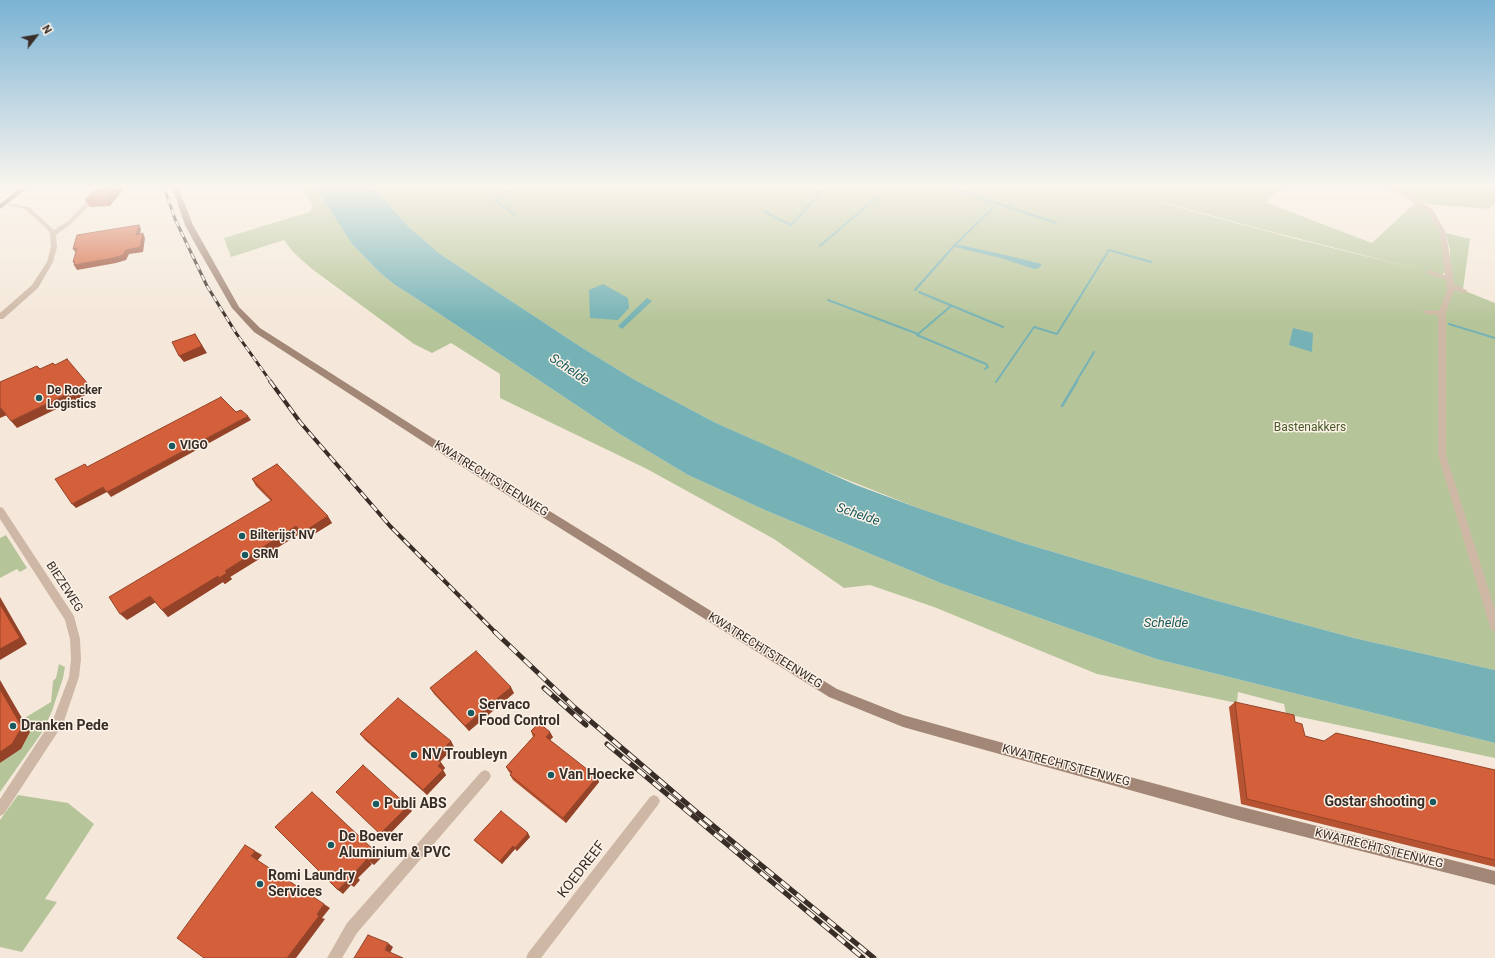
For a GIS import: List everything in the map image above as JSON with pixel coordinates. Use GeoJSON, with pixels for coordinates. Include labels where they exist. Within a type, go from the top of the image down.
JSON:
{"type":"FeatureCollection","features":[{"type":"Feature","properties":{"kind":"street"},"geometry":{"type":"LineString","coordinates":[[0,318],[35,286],[43,276],[50,262],[54,247],[53,234],[56,232]]}},
{"type":"Feature","properties":{"kind":"street","name":"KWATRECHTSTEENWEG"},"geometry":{"type":"LineString","coordinates":[[194,232],[236,308],[257,330],[460,460],[833,693],[903,721],[985,744],[1238,813],[1495,878]]}},
{"type":"Feature","properties":{"kind":"street"},"geometry":{"type":"LineString","coordinates":[[1443,232],[1451,291],[1442,313],[1442,455],[1495,627]]}},
{"type":"Feature","properties":{"kind":"street"},"geometry":{"type":"LineString","coordinates":[[1428,272],[1449,281],[1464,291]]}},
{"type":"Feature","properties":{"kind":"street"},"geometry":{"type":"LineString","coordinates":[[1427,312],[1442,313]]}},
{"type":"Feature","properties":{"kind":"street","name":"BIEZEWEG"},"geometry":{"type":"LineString","coordinates":[[0,511],[70,619],[75,639],[76,659],[72,684],[59,720],[0,810]]}},
{"type":"Feature","properties":{"kind":"street"},"geometry":{"type":"LineString","coordinates":[[334,958],[352,928],[485,776]]}},
{"type":"Feature","properties":{"kind":"street","name":"KOEDREEF"},"geometry":{"type":"LineString","coordinates":[[533,958],[654,801]]}},
{"type":"Feature","properties":{"kind":"green space"},"geometry":{"type":"Polygon","coordinates":[[[245,232],[344,232],[352,244],[379,272],[395,285],[618,433],[688,475],[767,511],[943,584],[1156,659],[1495,743],[1495,758],[1286,714],[1284,704],[1238,692],[1237,703],[1097,674],[934,607],[870,585],[844,588],[774,539],[647,469],[500,398],[500,374],[451,343],[432,353],[414,344],[312,269],[293,252],[284,240],[231,257],[224,238],[245,232]]]}},
{"type":"Feature","properties":{"kind":"green space","name":"Bastenakkers"},"geometry":{"type":"Polygon","coordinates":[[[414,232],[1269,232],[1422,270],[1272,232],[1343,232],[1372,243],[1384,232],[1441,232],[1445,273],[1442,274],[1448,278],[1450,285],[1495,303],[1495,670],[1354,638],[1214,600],[1020,542],[918,508],[810,465],[716,423],[635,380],[581,347],[440,254],[414,232]]]}},
{"type":"Feature","properties":{"kind":"green space"},"geometry":{"type":"Polygon","coordinates":[[[1446,233],[1470,239],[1463,289],[1456,286],[1452,281],[1450,251],[1446,233]]]}},
{"type":"Feature","properties":{"kind":"green space"},"geometry":{"type":"Polygon","coordinates":[[[6,535],[27,568],[20,572],[17,569],[0,578],[0,538],[6,535]]]}},
{"type":"Feature","properties":{"kind":"green space"},"geometry":{"type":"Polygon","coordinates":[[[59,664],[65,667],[63,678],[52,711],[43,731],[0,792],[0,763],[21,749],[23,719],[51,702],[53,681],[56,678],[59,664]]]}},
{"type":"Feature","properties":{"kind":"green space"},"geometry":{"type":"Polygon","coordinates":[[[18,795],[68,803],[94,824],[45,899],[57,902],[22,952],[0,947],[0,820],[18,795]]]}},
{"type":"Feature","properties":{"kind":"water","name":"Schelde"},"geometry":{"type":"Polygon","coordinates":[[[344,232],[414,232],[440,254],[581,347],[635,380],[716,423],[856,485],[918,508],[1020,542],[1214,600],[1354,638],[1495,670],[1495,743],[1156,659],[943,584],[767,511],[688,475],[618,433],[395,285],[379,272],[352,244],[344,232]]]}},
{"type":"Feature","properties":{"kind":"water"},"geometry":{"type":"Polygon","coordinates":[[[960,245],[1042,264],[1039,268],[1034,269],[1001,258],[962,249],[960,245]]]}},
{"type":"Feature","properties":{"kind":"water"},"geometry":{"type":"Polygon","coordinates":[[[603,284],[628,298],[629,308],[618,320],[590,318],[589,290],[603,284]]]}},
{"type":"Feature","properties":{"kind":"water"},"geometry":{"type":"Polygon","coordinates":[[[647,298],[652,301],[622,329],[618,326],[647,298]]]}},
{"type":"Feature","properties":{"kind":"water"},"geometry":{"type":"Polygon","coordinates":[[[1293,328],[1313,333],[1312,352],[1289,345],[1293,328]]]}},
{"type":"Feature","properties":{"kind":"building"},"geometry":{"type":"Polygon","coordinates":[[[97,232],[137,232],[136,235],[143,233],[140,247],[126,250],[123,255],[74,265],[75,262],[73,262],[77,248],[73,249],[77,235],[97,232]]]}},
{"type":"Feature","properties":{"kind":"building"},"geometry":{"type":"Polygon","coordinates":[[[195,334],[202,346],[179,356],[172,342],[195,334]]]}},
{"type":"Feature","properties":{"kind":"building","name":"De Rocker Logistics"},"geometry":{"type":"Polygon","coordinates":[[[67,359],[88,384],[11,421],[0,408],[0,382],[37,366],[40,369],[53,363],[55,365],[67,359]]]}},
{"type":"Feature","properties":{"kind":"building","name":"VIGO"},"geometry":{"type":"Polygon","coordinates":[[[221,397],[236,412],[241,410],[248,416],[107,492],[103,487],[72,504],[55,479],[85,464],[87,467],[221,397]]]}},
{"type":"Feature","properties":{"kind":"building"},"geometry":{"type":"Polygon","coordinates":[[[277,464],[328,516],[302,533],[296,526],[225,571],[227,573],[219,578],[218,576],[162,610],[150,596],[120,614],[109,597],[272,500],[252,479],[277,464]]]}},
{"type":"Feature","properties":{"kind":"building"},"geometry":{"type":"Polygon","coordinates":[[[0,604],[20,638],[0,649],[0,604]]]}},
{"type":"Feature","properties":{"kind":"building","name":"Servaco Food Control"},"geometry":{"type":"Polygon","coordinates":[[[476,651],[511,687],[465,726],[430,688],[476,651]]]}},
{"type":"Feature","properties":{"kind":"building"},"geometry":{"type":"Polygon","coordinates":[[[0,689],[22,727],[12,744],[0,752],[0,689]]]}},
{"type":"Feature","properties":{"kind":"building","name":"NV Troubleyn"},"geometry":{"type":"Polygon","coordinates":[[[398,698],[451,741],[435,757],[441,763],[438,766],[443,770],[423,790],[360,734],[398,698]]]}},
{"type":"Feature","properties":{"kind":"building"},"geometry":{"type":"Polygon","coordinates":[[[1235,702],[1294,715],[1295,722],[1302,724],[1305,736],[1324,741],[1336,733],[1495,770],[1495,860],[1247,799],[1235,702]]]}},
{"type":"Feature","properties":{"kind":"building","name":"Van Hoecke"},"geometry":{"type":"Polygon","coordinates":[[[539,723],[550,732],[546,737],[597,777],[563,818],[510,775],[512,772],[506,767],[535,735],[531,731],[539,723]]]}},
{"type":"Feature","properties":{"kind":"building","name":"Publi ABS"},"geometry":{"type":"Polygon","coordinates":[[[363,765],[408,806],[380,834],[336,792],[363,765]]]}},
{"type":"Feature","properties":{"kind":"building","name":"De Boever Aluminium & PVC"},"geometry":{"type":"Polygon","coordinates":[[[312,792],[377,853],[369,861],[367,859],[353,874],[355,876],[348,883],[346,881],[338,890],[275,827],[312,792]]]}},
{"type":"Feature","properties":{"kind":"building"},"geometry":{"type":"Polygon","coordinates":[[[501,811],[528,833],[515,848],[513,846],[500,861],[474,840],[501,811]]]}},
{"type":"Feature","properties":{"kind":"building","name":"Romi Laundry Services"},"geometry":{"type":"Polygon","coordinates":[[[245,845],[255,851],[251,856],[324,904],[317,914],[319,916],[287,958],[204,958],[177,938],[245,845]]]}},
{"type":"Feature","properties":{"kind":"building"},"geometry":{"type":"Polygon","coordinates":[[[368,935],[388,943],[385,950],[403,958],[354,958],[368,935]]]}},
{"type":"Feature","properties":{"kind":"waterway"},"geometry":{"type":"LineString","coordinates":[[820,246],[837,232]]}},
{"type":"Feature","properties":{"kind":"waterway"},"geometry":{"type":"LineString","coordinates":[[954,246],[969,232]]}},
{"type":"Feature","properties":{"kind":"waterway"},"geometry":{"type":"LineString","coordinates":[[915,290],[954,246]]}},
{"type":"Feature","properties":{"kind":"waterway"},"geometry":{"type":"LineString","coordinates":[[954,246],[961,247]]}},
{"type":"Feature","properties":{"kind":"waterway"},"geometry":{"type":"LineString","coordinates":[[996,382],[1034,327],[1057,334],[1109,250],[1151,262]]}},
{"type":"Feature","properties":{"kind":"waterway"},"geometry":{"type":"LineString","coordinates":[[919,292],[1003,327]]}},
{"type":"Feature","properties":{"kind":"waterway"},"geometry":{"type":"LineString","coordinates":[[828,300],[918,334]]}},
{"type":"Feature","properties":{"kind":"waterway"},"geometry":{"type":"LineString","coordinates":[[951,306],[917,335],[986,364],[988,367],[985,369]]}},
{"type":"Feature","properties":{"kind":"waterway"},"geometry":{"type":"LineString","coordinates":[[1449,324],[1495,338]]}},
{"type":"Feature","properties":{"kind":"waterway"},"geometry":{"type":"LineString","coordinates":[[1076,382],[1094,352]]}},
{"type":"Feature","properties":{"kind":"waterway"},"geometry":{"type":"LineString","coordinates":[[1062,406],[1077,381]]}},
{"type":"Feature","properties":{"kind":"railway"},"geometry":{"type":"LineString","coordinates":[[181,232],[207,286],[236,333],[271,382]]}},
{"type":"Feature","properties":{"kind":"railway"},"geometry":{"type":"LineString","coordinates":[[270,381],[300,422],[390,526],[495,632]]}},
{"type":"Feature","properties":{"kind":"railway"},"geometry":{"type":"LineString","coordinates":[[495,632],[574,707],[699,814],[874,958]]}},
{"type":"Feature","properties":{"kind":"railway"},"geometry":{"type":"LineString","coordinates":[[544,688],[586,725]]}},
{"type":"Feature","properties":{"kind":"railway"},"geometry":{"type":"LineString","coordinates":[[607,744],[863,958]]}},
{"type":"Feature","properties":{"kind":"place","name":"De Rocker Logistics"},"geometry":{"type":"Point","coordinates":[39,398]}},
{"type":"Feature","properties":{"kind":"place","name":"VIGO"},"geometry":{"type":"Point","coordinates":[172,446]}},
{"type":"Feature","properties":{"kind":"place","name":"Bilterijst NV"},"geometry":{"type":"Point","coordinates":[242,536]}},
{"type":"Feature","properties":{"kind":"place","name":"SRM"},"geometry":{"type":"Point","coordinates":[245,555]}},
{"type":"Feature","properties":{"kind":"place","name":"Servaco Food Control"},"geometry":{"type":"Point","coordinates":[471,713]}},
{"type":"Feature","properties":{"kind":"place","name":"Dranken Pede"},"geometry":{"type":"Point","coordinates":[13,726]}},
{"type":"Feature","properties":{"kind":"place","name":"NV Troubleyn"},"geometry":{"type":"Point","coordinates":[414,755]}},
{"type":"Feature","properties":{"kind":"place","name":"Van Hoecke"},"geometry":{"type":"Point","coordinates":[551,775]}},
{"type":"Feature","properties":{"kind":"place","name":"Gostar shooting"},"geometry":{"type":"Point","coordinates":[1433,802]}},
{"type":"Feature","properties":{"kind":"place","name":"Publi ABS"},"geometry":{"type":"Point","coordinates":[376,804]}},
{"type":"Feature","properties":{"kind":"place","name":"De Boever Aluminium & PVC"},"geometry":{"type":"Point","coordinates":[331,845]}},
{"type":"Feature","properties":{"kind":"place","name":"Romi Laundry Services"},"geometry":{"type":"Point","coordinates":[260,884]}}]}
